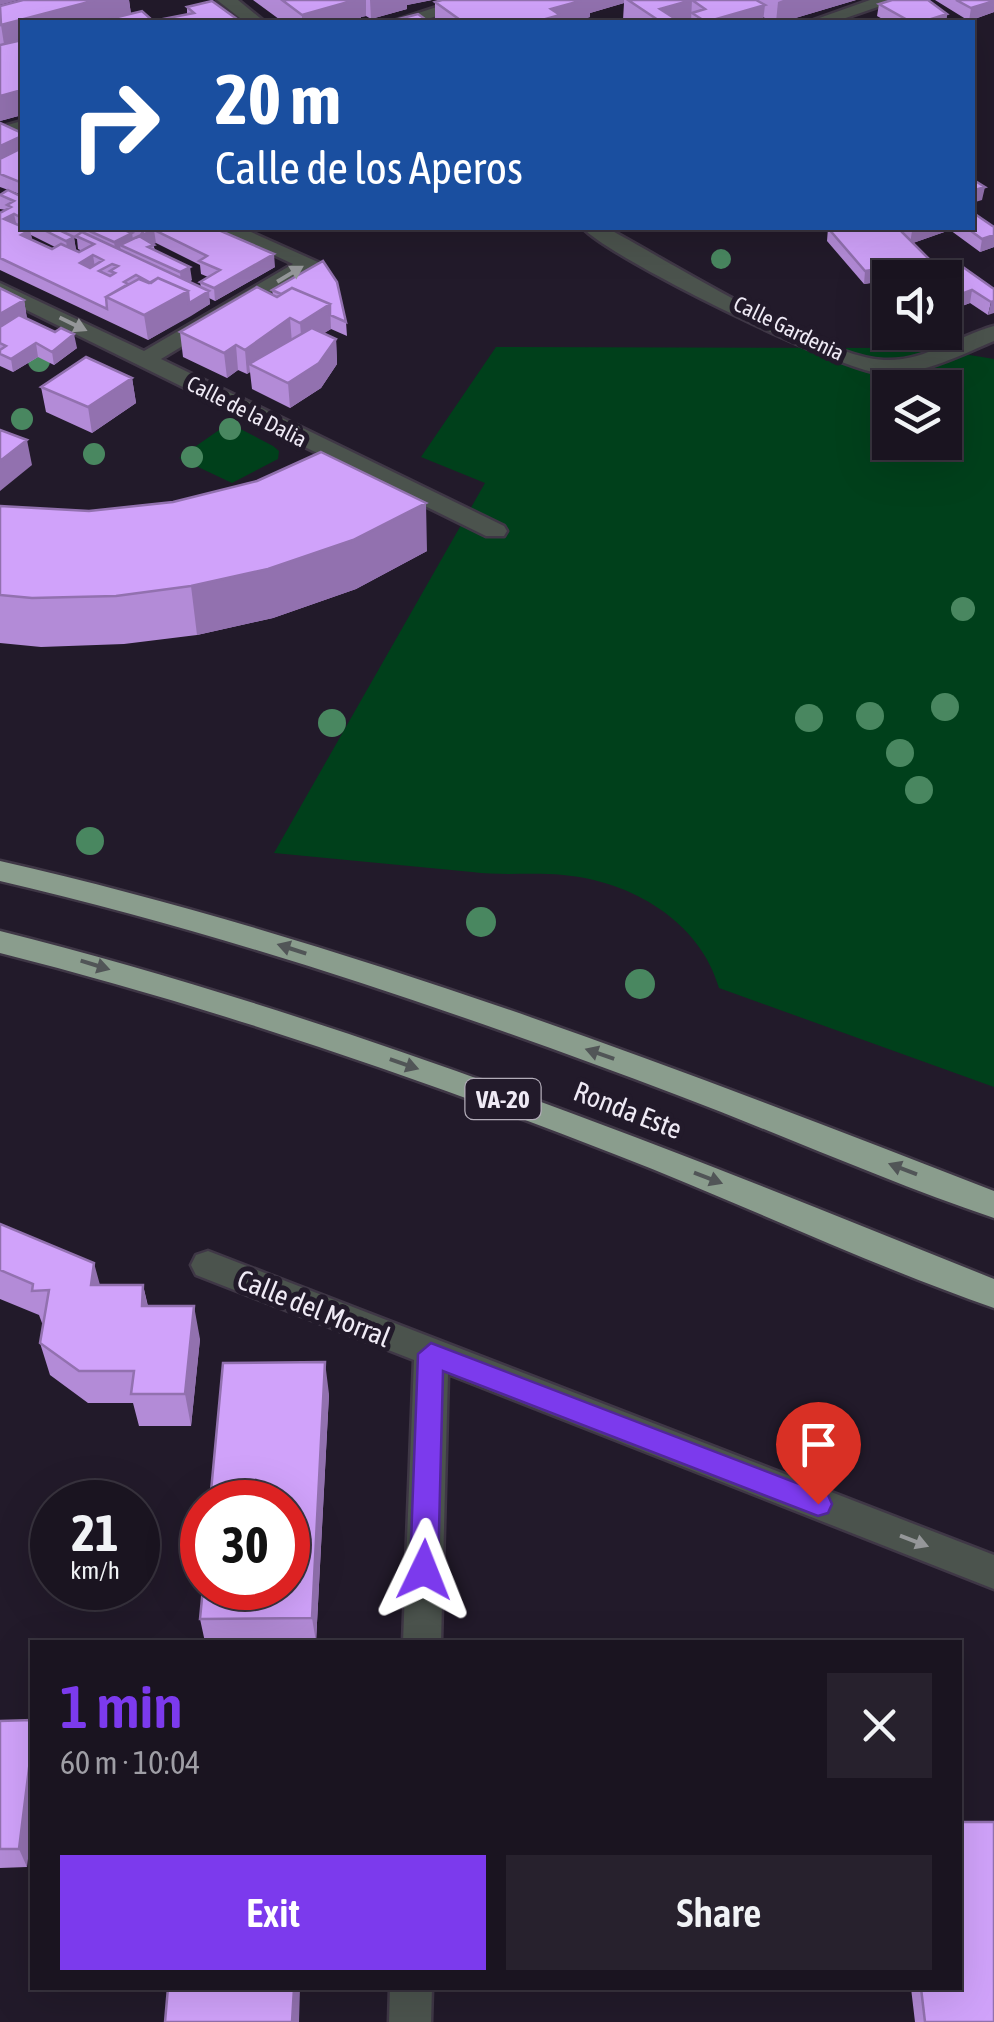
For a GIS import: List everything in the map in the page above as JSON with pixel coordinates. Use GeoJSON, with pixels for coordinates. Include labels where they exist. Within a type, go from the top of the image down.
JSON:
{"type":"FeatureCollection","features":[{"type":"Feature","properties":{"kind":"highway","name":"Ronda Este"},"geometry":{"type":"LineString","coordinates":[[0,871],[174,912],[386,978],[618,1060],[994,1205]]}},
{"type":"Feature","properties":{"kind":"highway","name":"Ronda Este"},"geometry":{"type":"LineString","coordinates":[[0,942],[82,961],[216,1002],[478,1090],[994,1294]]}},
{"type":"Feature","properties":{"kind":"street"},"geometry":{"type":"LineString","coordinates":[[226,0],[253,20]]}},
{"type":"Feature","properties":{"kind":"street"},"geometry":{"type":"LineString","coordinates":[[407,20],[478,0]]}},
{"type":"Feature","properties":{"kind":"street"},"geometry":{"type":"LineString","coordinates":[[824,20],[889,0]]}},
{"type":"Feature","properties":{"kind":"street"},"geometry":{"type":"LineString","coordinates":[[146,359],[308,263],[231,230]]}},
{"type":"Feature","properties":{"kind":"street","name":"Calle Gardenia"},"geometry":{"type":"LineString","coordinates":[[597,230],[820,347],[881,368],[932,358],[994,332]]}},
{"type":"Feature","properties":{"kind":"street","name":"Calle de la Dalia"},"geometry":{"type":"LineString","coordinates":[[0,290],[146,359],[325,460],[494,531]]}},
{"type":"Feature","properties":{"kind":"street","name":"Calle del Morral"},"geometry":{"type":"LineString","coordinates":[[208,1265],[994,1572]]}},
{"type":"Feature","properties":{"kind":"street"},"geometry":{"type":"LineString","coordinates":[[422,1640],[431,1354]]}},
{"type":"Feature","properties":{"kind":"street"},"geometry":{"type":"LineString","coordinates":[[410,2022],[411,1990]]}},
{"type":"Feature","properties":{"kind":"green space"},"geometry":{"type":"Polygon","coordinates":[[[496,347],[872,348],[939,350],[994,359],[994,1087],[719,988],[710,964],[679,924],[637,896],[613,886],[563,875],[483,873],[274,853],[485,483],[421,457],[496,347]]]}},
{"type":"Feature","properties":{"kind":"green space"},"geometry":{"type":"Polygon","coordinates":[[[229,423],[273,446],[279,451],[278,459],[232,483],[179,458],[229,423]]]}},
{"type":"Feature","properties":{"kind":"building"},"geometry":{"type":"Polygon","coordinates":[[[23,0],[96,0],[1,25],[0,6],[23,0]]]}},
{"type":"Feature","properties":{"kind":"building"},"geometry":{"type":"Polygon","coordinates":[[[282,0],[355,0],[302,15],[282,0]]]}},
{"type":"Feature","properties":{"kind":"building"},"geometry":{"type":"Polygon","coordinates":[[[628,0],[692,0],[660,9],[674,18],[658,20],[628,0]]]}},
{"type":"Feature","properties":{"kind":"building"},"geometry":{"type":"Polygon","coordinates":[[[692,0],[756,0],[765,5],[713,20],[703,20],[692,13],[705,9],[692,0]]]}},
{"type":"Feature","properties":{"kind":"building"},"geometry":{"type":"Polygon","coordinates":[[[928,0],[947,14],[928,20],[907,20],[879,4],[928,0]]]}},
{"type":"Feature","properties":{"kind":"building"},"geometry":{"type":"Polygon","coordinates":[[[956,0],[994,0],[994,1],[971,8],[956,0]]]}},
{"type":"Feature","properties":{"kind":"building"},"geometry":{"type":"Polygon","coordinates":[[[212,1],[238,20],[158,20],[194,13],[187,7],[212,1]]]}},
{"type":"Feature","properties":{"kind":"building"},"geometry":{"type":"Polygon","coordinates":[[[580,1],[551,9],[560,15],[542,20],[460,20],[435,2],[580,1]]]}},
{"type":"Feature","properties":{"kind":"building"},"geometry":{"type":"Polygon","coordinates":[[[142,11],[152,20],[105,20],[142,11]]]}},
{"type":"Feature","properties":{"kind":"building"},"geometry":{"type":"Polygon","coordinates":[[[418,14],[426,20],[395,20],[418,14]]]}},
{"type":"Feature","properties":{"kind":"building"},"geometry":{"type":"Polygon","coordinates":[[[20,40],[20,91],[0,96],[0,45],[20,40]]]}},
{"type":"Feature","properties":{"kind":"building"},"geometry":{"type":"Polygon","coordinates":[[[0,123],[20,132],[20,137],[0,146],[0,123]]]}},
{"type":"Feature","properties":{"kind":"building"},"geometry":{"type":"Polygon","coordinates":[[[20,149],[20,182],[0,174],[0,159],[20,149]]]}},
{"type":"Feature","properties":{"kind":"building"},"geometry":{"type":"Polygon","coordinates":[[[8,190],[20,196],[20,217],[14,214],[4,219],[20,226],[20,230],[30,230],[21,235],[52,249],[61,244],[79,252],[94,244],[76,236],[82,232],[209,291],[189,303],[188,291],[158,278],[151,283],[136,275],[106,297],[107,309],[0,258],[0,213],[14,201],[0,195],[8,190]],[[93,255],[80,263],[90,268],[103,260],[93,255]],[[112,264],[99,271],[110,276],[115,273],[110,271],[118,266],[112,264]]]}},
{"type":"Feature","properties":{"kind":"building"},"geometry":{"type":"Polygon","coordinates":[[[975,214],[994,227],[994,235],[982,239],[970,230],[975,230],[975,214]]]}},
{"type":"Feature","properties":{"kind":"building"},"geometry":{"type":"Polygon","coordinates":[[[44,230],[59,230],[74,237],[66,241],[44,230]]]}},
{"type":"Feature","properties":{"kind":"building"},"geometry":{"type":"Polygon","coordinates":[[[87,230],[132,233],[114,242],[87,230]]]}},
{"type":"Feature","properties":{"kind":"building"},"geometry":{"type":"Polygon","coordinates":[[[154,230],[219,230],[274,254],[214,288],[200,282],[220,270],[199,261],[207,256],[154,230]]]}},
{"type":"Feature","properties":{"kind":"building"},"geometry":{"type":"Polygon","coordinates":[[[830,230],[900,230],[930,260],[872,260],[872,270],[865,271],[830,230]]]}},
{"type":"Feature","properties":{"kind":"building"},"geometry":{"type":"Polygon","coordinates":[[[139,236],[154,245],[148,247],[190,267],[180,272],[120,245],[139,236]]]}},
{"type":"Feature","properties":{"kind":"building"},"geometry":{"type":"Polygon","coordinates":[[[323,261],[337,282],[346,322],[330,315],[330,304],[292,288],[281,294],[272,290],[323,261]]]}},
{"type":"Feature","properties":{"kind":"building"},"geometry":{"type":"Polygon","coordinates":[[[962,266],[994,289],[994,301],[972,290],[962,294],[962,266]]]}},
{"type":"Feature","properties":{"kind":"building"},"geometry":{"type":"Polygon","coordinates":[[[158,278],[188,291],[144,315],[106,297],[139,279],[149,283],[158,278]]]}},
{"type":"Feature","properties":{"kind":"building"},"geometry":{"type":"Polygon","coordinates":[[[257,287],[277,297],[292,288],[330,304],[300,323],[290,318],[245,350],[236,345],[224,353],[180,332],[257,287]]]}},
{"type":"Feature","properties":{"kind":"building"},"geometry":{"type":"Polygon","coordinates":[[[0,288],[24,300],[0,314],[0,288]]]}},
{"type":"Feature","properties":{"kind":"building"},"geometry":{"type":"Polygon","coordinates":[[[19,315],[55,332],[61,328],[74,334],[52,352],[36,343],[11,359],[0,354],[6,346],[0,343],[0,327],[19,315]]]}},
{"type":"Feature","properties":{"kind":"building"},"geometry":{"type":"Polygon","coordinates":[[[312,328],[336,339],[319,363],[288,383],[249,364],[312,328]]]}},
{"type":"Feature","properties":{"kind":"building"},"geometry":{"type":"Polygon","coordinates":[[[86,357],[132,378],[88,407],[41,387],[86,357]]]}},
{"type":"Feature","properties":{"kind":"building"},"geometry":{"type":"Polygon","coordinates":[[[0,430],[27,440],[0,461],[0,430]]]}},
{"type":"Feature","properties":{"kind":"building"},"geometry":{"type":"Polygon","coordinates":[[[321,452],[426,503],[353,540],[268,569],[191,586],[116,596],[0,595],[0,506],[89,511],[173,502],[257,481],[321,452]]]}},
{"type":"Feature","properties":{"kind":"building"},"geometry":{"type":"Polygon","coordinates":[[[0,1224],[94,1263],[91,1285],[143,1285],[142,1306],[194,1306],[185,1394],[131,1394],[134,1371],[79,1371],[40,1343],[49,1290],[32,1291],[33,1284],[0,1270],[0,1224]]]}},
{"type":"Feature","properties":{"kind":"building"},"geometry":{"type":"Polygon","coordinates":[[[325,1362],[312,1618],[200,1619],[201,1610],[310,1610],[310,1480],[212,1480],[223,1363],[325,1362]]]}},
{"type":"Feature","properties":{"kind":"building"},"geometry":{"type":"Polygon","coordinates":[[[30,1720],[30,1760],[19,1849],[0,1849],[0,1721],[30,1720]]]}},
{"type":"Feature","properties":{"kind":"building"},"geometry":{"type":"Polygon","coordinates":[[[962,1822],[994,1822],[994,2022],[925,2022],[921,1990],[962,1990],[962,1822]]]}},
{"type":"Feature","properties":{"kind":"building"},"geometry":{"type":"Polygon","coordinates":[[[168,1990],[294,1990],[292,2022],[165,2022],[168,1990]]]}},
{"type":"Feature","properties":{"kind":"route"},"geometry":{"type":"LineString","coordinates":[[424,1570],[431,1354],[818,1504]]}}]}
